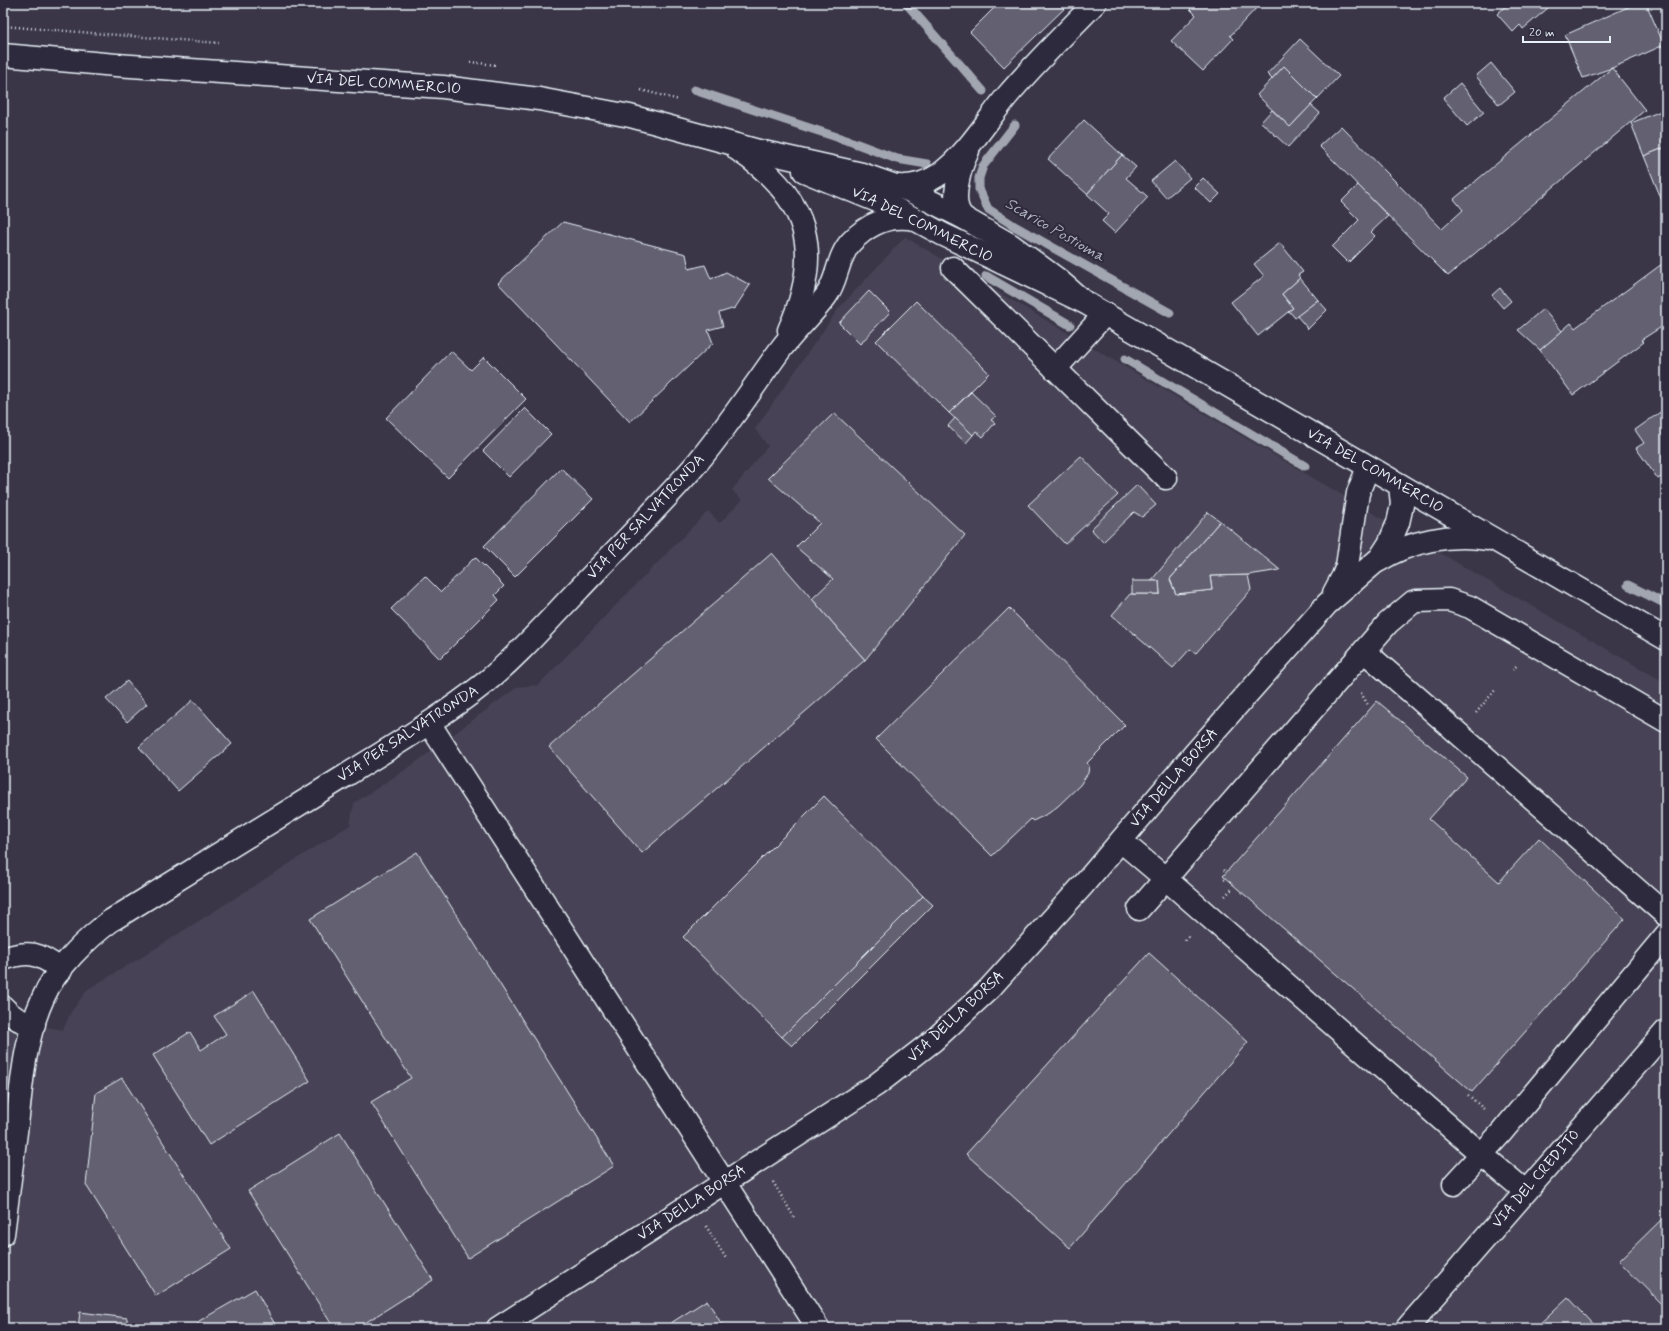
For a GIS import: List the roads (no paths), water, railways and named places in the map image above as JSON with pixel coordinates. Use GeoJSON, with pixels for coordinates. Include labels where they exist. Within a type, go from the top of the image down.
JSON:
{"type":"FeatureCollection","features":[{"type":"Feature","properties":{"kind":"street"},"geometry":{"type":"LineString","coordinates":[[896,186],[914,185],[935,177],[954,162],[1008,95],[1095,3]]}},
{"type":"Feature","properties":{"kind":"street","name":"VIA DEL COMMERCIO"},"geometry":{"type":"LineString","coordinates":[[3,55],[116,65],[443,87],[539,99],[659,123],[759,151],[877,178],[896,186],[964,218],[989,232],[1031,259],[1084,302]]}},
{"type":"Feature","properties":{"kind":"street"},"geometry":{"type":"LineString","coordinates":[[964,218],[957,209],[956,194],[961,169],[972,140]]}},
{"type":"Feature","properties":{"kind":"street","name":"VIA PER SALVATRONDA"},"geometry":{"type":"LineString","coordinates":[[722,141],[749,157],[777,181],[793,205],[804,233],[808,258],[806,281],[798,310],[782,348]]}},
{"type":"Feature","properties":{"kind":"street","name":"VIA DEL COMMERCIO"},"geometry":{"type":"LineString","coordinates":[[759,151],[892,207],[1084,302],[1494,541],[1666,639]]}},
{"type":"Feature","properties":{"kind":"street","name":"VIA PER SALVATRONDA"},"geometry":{"type":"LineString","coordinates":[[3,1234],[24,1062],[34,1024],[43,997],[61,970],[91,936],[112,920],[429,723],[461,701],[506,664],[662,502],[706,451],[782,348],[828,294],[836,276],[839,262],[851,242],[868,228],[886,219],[898,217],[915,219]]}},
{"type":"Feature","properties":{"kind":"street"},"geometry":{"type":"LineString","coordinates":[[953,268],[1166,478]]}},
{"type":"Feature","properties":{"kind":"street"},"geometry":{"type":"LineString","coordinates":[[1055,369],[1105,314]]}},
{"type":"Feature","properties":{"kind":"street","name":"VIA DELLA BORSA"},"geometry":{"type":"LineString","coordinates":[[1327,604],[1339,584],[1346,566],[1358,493],[1368,467]]}},
{"type":"Feature","properties":{"kind":"street","name":"VIA DELLA BORSA"},"geometry":{"type":"LineString","coordinates":[[1376,562],[1390,544],[1396,530],[1402,505],[1400,485]]}},
{"type":"Feature","properties":{"kind":"street","name":"VIA DELLA BORSA"},"geometry":{"type":"LineString","coordinates":[[498,1328],[876,1085],[934,1040],[970,1008],[1013,963],[1121,841],[1195,753],[1327,604],[1376,562],[1393,552],[1414,544],[1433,540],[1458,537],[1480,538],[1494,541]]}},
{"type":"Feature","properties":{"kind":"street"},"geometry":{"type":"LineString","coordinates":[[1139,909],[1388,623],[1413,602],[1449,600],[1470,607],[1666,722]]}},
{"type":"Feature","properties":{"kind":"street"},"geometry":{"type":"LineString","coordinates":[[1364,651],[1666,915]]}},
{"type":"Feature","properties":{"kind":"street"},"geometry":{"type":"LineString","coordinates":[[429,723],[818,1328]]}},
{"type":"Feature","properties":{"kind":"street"},"geometry":{"type":"LineString","coordinates":[[1121,841],[1166,878],[1481,1154],[1526,1191]]}},
{"type":"Feature","properties":{"kind":"street"},"geometry":{"type":"LineString","coordinates":[[1454,1184],[1666,935]]}},
{"type":"Feature","properties":{"kind":"street"},"geometry":{"type":"LineString","coordinates":[[3,959],[18,954],[33,953],[43,957],[61,970]]}},
{"type":"Feature","properties":{"kind":"street"},"geometry":{"type":"LineString","coordinates":[[3,1006],[20,1020],[34,1024]]}},
{"type":"Feature","properties":{"kind":"street","name":"VIA DEL CREDITO"},"geometry":{"type":"LineString","coordinates":[[1407,1328],[1666,1031]]}},
{"type":"Feature","properties":{"kind":"waterway","name":"Scarico Postioma"},"geometry":{"type":"LineString","coordinates":[[906,3],[983,91]]}},
{"type":"Feature","properties":{"kind":"waterway"},"geometry":{"type":"LineString","coordinates":[[694,90],[852,142],[897,159],[927,164]]}},
{"type":"Feature","properties":{"kind":"waterway","name":"Scarico Postioma"},"geometry":{"type":"LineString","coordinates":[[1015,125],[983,166],[979,178],[979,189],[988,209],[1016,227],[1170,313]]}},
{"type":"Feature","properties":{"kind":"waterway"},"geometry":{"type":"LineString","coordinates":[[986,276],[1070,325]]}},
{"type":"Feature","properties":{"kind":"waterway"},"geometry":{"type":"LineString","coordinates":[[1125,359],[1305,466]]}},
{"type":"Feature","properties":{"kind":"waterway","name":"Scarico Postioma"},"geometry":{"type":"LineString","coordinates":[[1628,585],[1666,604]]}}]}
